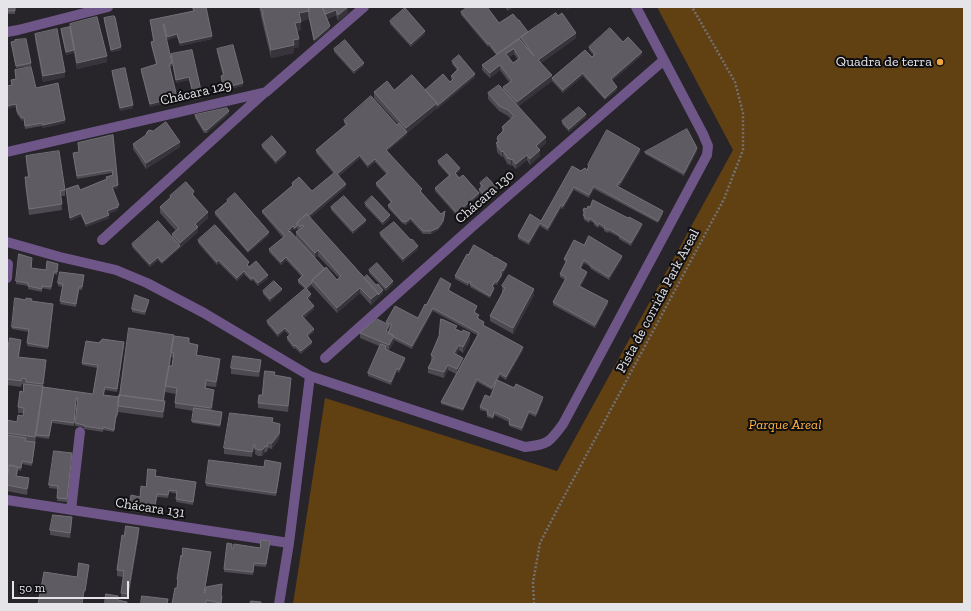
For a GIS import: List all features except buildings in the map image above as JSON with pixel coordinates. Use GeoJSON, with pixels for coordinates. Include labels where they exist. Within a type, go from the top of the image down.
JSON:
{"type":"FeatureCollection","features":[{"type":"Feature","properties":{"kind":"street"},"geometry":{"type":"LineString","coordinates":[[7,32],[108,7]]}},
{"type":"Feature","properties":{"kind":"street","name":"Chácara 129"},"geometry":{"type":"LineString","coordinates":[[7,152],[266,92],[364,7]]}},
{"type":"Feature","properties":{"kind":"street"},"geometry":{"type":"LineString","coordinates":[[7,242],[60,257],[116,270],[147,283],[204,313],[310,376],[525,447],[540,446],[552,439],[563,424],[708,155],[708,146],[703,134],[636,7]]}},
{"type":"Feature","properties":{"kind":"street","name":"Chácara 130"},"geometry":{"type":"LineString","coordinates":[[325,358],[479,221],[664,60]]}},
{"type":"Feature","properties":{"kind":"street"},"geometry":{"type":"LineString","coordinates":[[102,240],[266,92]]}},
{"type":"Feature","properties":{"kind":"street"},"geometry":{"type":"LineString","coordinates":[[7,278],[8,264]]}},
{"type":"Feature","properties":{"kind":"street"},"geometry":{"type":"LineString","coordinates":[[279,604],[290,543],[310,376]]}},
{"type":"Feature","properties":{"kind":"street"},"geometry":{"type":"LineString","coordinates":[[71,510],[80,432]]}},
{"type":"Feature","properties":{"kind":"street","name":"Chácara 131"},"geometry":{"type":"LineString","coordinates":[[7,500],[290,543]]}},
{"type":"Feature","properties":{"kind":"path","name":"Pista de corrida Park Areal"},"geometry":{"type":"LineString","coordinates":[[534,604],[533,582],[540,543],[724,199],[743,150],[743,113],[736,82],[692,7]]}},
{"type":"Feature","properties":{"kind":"green space","name":"Parque Areal"},"geometry":{"type":"Polygon","coordinates":[[[657,7],[964,7],[964,604],[293,604],[325,398],[557,471],[733,150],[657,7]]]}},
{"type":"Feature","properties":{"kind":"place","name":"Quadra de terra"},"geometry":{"type":"Point","coordinates":[940,62]}}]}
